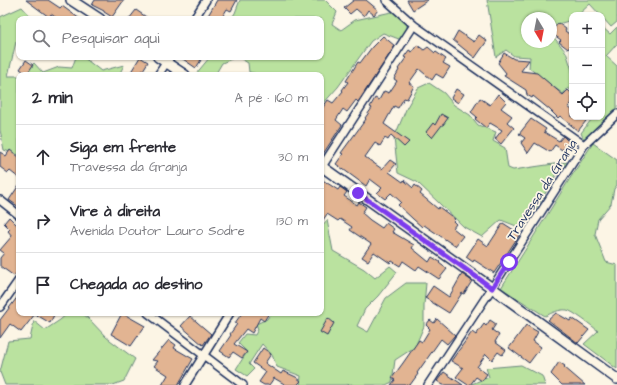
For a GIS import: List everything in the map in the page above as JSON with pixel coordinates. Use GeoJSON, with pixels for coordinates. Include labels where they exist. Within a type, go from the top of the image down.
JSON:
{"type":"FeatureCollection","features":[{"type":"Feature","properties":{"kind":"street"},"geometry":{"type":"LineString","coordinates":[[71,0],[95,16]]}},
{"type":"Feature","properties":{"kind":"street"},"geometry":{"type":"LineString","coordinates":[[196,16],[206,0]]}},
{"type":"Feature","properties":{"kind":"street"},"geometry":{"type":"LineString","coordinates":[[386,0],[414,25],[584,145]]}},
{"type":"Feature","properties":{"kind":"street"},"geometry":{"type":"LineString","coordinates":[[324,162],[414,25]]}},
{"type":"Feature","properties":{"kind":"street"},"geometry":{"type":"LineString","coordinates":[[160,72],[168,60],[182,72]]}},
{"type":"Feature","properties":{"kind":"street","name":"Travessa da Granja"},"geometry":{"type":"LineString","coordinates":[[428,385],[584,145],[617,114]]}},
{"type":"Feature","properties":{"kind":"street"},"geometry":{"type":"LineString","coordinates":[[324,169],[492,288],[617,380]]}},
{"type":"Feature","properties":{"kind":"street"},"geometry":{"type":"LineString","coordinates":[[0,200],[16,213]]}},
{"type":"Feature","properties":{"kind":"street"},"geometry":{"type":"LineString","coordinates":[[0,307],[16,284]]}},
{"type":"Feature","properties":{"kind":"street"},"geometry":{"type":"LineString","coordinates":[[152,316],[243,385]]}},
{"type":"Feature","properties":{"kind":"street"},"geometry":{"type":"LineString","coordinates":[[185,385],[228,316]]}},
{"type":"Feature","properties":{"kind":"green space"},"geometry":{"type":"Polygon","coordinates":[[[240,0],[325,0],[337,12],[332,24],[341,30],[355,20],[396,11],[407,20],[407,30],[404,41],[383,33],[371,41],[338,87],[324,103],[324,72],[249,72],[248,63],[243,60],[324,60],[324,16],[233,16],[240,0]]]}},
{"type":"Feature","properties":{"kind":"green space"},"geometry":{"type":"Polygon","coordinates":[[[487,0],[617,0],[617,22],[611,27],[605,20],[605,12],[597,12],[590,4],[581,12],[569,12],[569,21],[557,24],[557,12],[521,12],[521,48],[557,48],[557,41],[566,52],[569,61],[569,89],[568,88],[563,94],[529,68],[530,57],[514,56],[506,50],[496,57],[487,0]]]}},
{"type":"Feature","properties":{"kind":"green space"},"geometry":{"type":"Polygon","coordinates":[[[22,7],[30,16],[16,16],[16,42],[8,76],[16,76],[16,154],[4,150],[0,130],[0,17],[22,7]]]}},
{"type":"Feature","properties":{"kind":"green space"},"geometry":{"type":"Polygon","coordinates":[[[617,27],[617,44],[606,56],[617,66],[617,108],[605,120],[605,30],[610,34],[617,27]]]}},
{"type":"Feature","properties":{"kind":"green space"},"geometry":{"type":"Polygon","coordinates":[[[75,60],[87,60],[101,71],[124,65],[120,72],[46,72],[59,67],[72,68],[75,60]]]}},
{"type":"Feature","properties":{"kind":"green space"},"geometry":{"type":"Polygon","coordinates":[[[208,60],[229,60],[222,63],[217,72],[198,72],[208,60]]]}},
{"type":"Feature","properties":{"kind":"green space"},"geometry":{"type":"Polygon","coordinates":[[[34,63],[42,72],[25,72],[34,63]]]}},
{"type":"Feature","properties":{"kind":"green space"},"geometry":{"type":"Polygon","coordinates":[[[429,83],[444,93],[454,105],[470,115],[478,125],[496,132],[493,141],[505,148],[508,168],[513,170],[567,162],[568,165],[562,165],[524,229],[501,220],[482,237],[464,227],[417,182],[398,173],[394,138],[407,107],[418,88],[429,83]]]}},
{"type":"Feature","properties":{"kind":"green space"},"geometry":{"type":"Polygon","coordinates":[[[591,120],[605,120],[584,140],[581,133],[591,120]]]}},
{"type":"Feature","properties":{"kind":"green space"},"geometry":{"type":"Polygon","coordinates":[[[593,143],[617,160],[617,185],[614,189],[611,204],[598,219],[595,234],[606,262],[617,265],[617,369],[584,344],[598,331],[582,319],[567,310],[558,311],[545,316],[501,288],[593,143]]]}},
{"type":"Feature","properties":{"kind":"green space"},"geometry":{"type":"Polygon","coordinates":[[[327,220],[333,251],[364,269],[375,278],[390,266],[397,272],[378,296],[365,309],[357,326],[368,332],[386,298],[406,283],[426,283],[424,326],[415,347],[395,360],[392,382],[386,385],[300,385],[301,376],[277,367],[272,355],[262,344],[249,364],[254,369],[247,376],[236,369],[247,352],[238,343],[245,334],[255,335],[258,329],[256,324],[267,319],[269,316],[324,316],[324,224],[327,220]]]}},
{"type":"Feature","properties":{"kind":"green space"},"geometry":{"type":"Polygon","coordinates":[[[65,316],[86,316],[106,337],[135,359],[124,381],[113,385],[5,385],[0,372],[8,341],[30,339],[34,321],[45,330],[65,316]]]}},
{"type":"Feature","properties":{"kind":"green space"},"geometry":{"type":"Polygon","coordinates":[[[521,365],[542,376],[545,385],[469,385],[489,377],[486,368],[521,365]]]}},
{"type":"Feature","properties":{"kind":"building"},"geometry":{"type":"Polygon","coordinates":[[[26,0],[48,0],[60,8],[62,6],[76,16],[54,16],[51,14],[48,16],[26,0]]]}},
{"type":"Feature","properties":{"kind":"building"},"geometry":{"type":"Polygon","coordinates":[[[95,0],[124,0],[113,16],[92,5],[95,0]]]}},
{"type":"Feature","properties":{"kind":"building"},"geometry":{"type":"Polygon","coordinates":[[[217,0],[237,0],[231,11],[227,9],[223,16],[208,16],[217,0]]]}},
{"type":"Feature","properties":{"kind":"building"},"geometry":{"type":"Polygon","coordinates":[[[354,0],[366,0],[378,10],[374,15],[368,10],[364,16],[356,9],[350,14],[344,8],[354,0]]]}},
{"type":"Feature","properties":{"kind":"building"},"geometry":{"type":"Polygon","coordinates":[[[407,0],[428,0],[413,10],[407,0]]]}},
{"type":"Feature","properties":{"kind":"building"},"geometry":{"type":"Polygon","coordinates":[[[136,10],[145,16],[131,16],[136,10]]]}},
{"type":"Feature","properties":{"kind":"building"},"geometry":{"type":"Polygon","coordinates":[[[558,23],[566,29],[565,31],[569,34],[568,49],[559,42],[561,40],[557,37],[558,23]]]}},
{"type":"Feature","properties":{"kind":"building"},"geometry":{"type":"Polygon","coordinates":[[[458,31],[474,42],[479,35],[487,41],[475,58],[453,40],[458,31]]]}},
{"type":"Feature","properties":{"kind":"building"},"geometry":{"type":"Polygon","coordinates":[[[383,36],[395,46],[358,102],[356,100],[347,112],[343,109],[336,120],[342,125],[324,152],[324,106],[328,100],[333,103],[343,91],[342,90],[348,82],[346,81],[358,62],[360,63],[372,47],[383,36]]]}},
{"type":"Feature","properties":{"kind":"building"},"geometry":{"type":"Polygon","coordinates":[[[417,45],[424,50],[428,47],[435,53],[436,52],[446,59],[443,63],[450,67],[443,78],[436,74],[432,80],[419,69],[409,83],[414,86],[407,99],[404,98],[398,108],[394,106],[384,124],[409,142],[404,147],[391,135],[388,140],[385,138],[380,146],[375,143],[365,157],[382,169],[390,160],[396,164],[389,172],[403,182],[404,180],[413,188],[415,185],[422,191],[420,194],[438,209],[439,207],[455,219],[453,221],[456,224],[453,228],[463,236],[455,246],[424,225],[422,227],[398,205],[401,202],[391,193],[385,199],[377,193],[382,188],[370,179],[366,186],[336,164],[343,154],[341,153],[366,119],[365,118],[372,108],[370,107],[375,98],[379,100],[384,91],[389,93],[397,81],[394,79],[399,70],[398,69],[406,58],[404,57],[409,50],[412,52],[417,45]]]}},
{"type":"Feature","properties":{"kind":"building"},"geometry":{"type":"Polygon","coordinates":[[[504,53],[514,59],[529,60],[521,71],[537,73],[563,95],[568,90],[569,120],[586,121],[578,131],[560,116],[558,118],[533,96],[532,98],[527,95],[526,90],[504,76],[506,73],[498,63],[504,53]]]}},
{"type":"Feature","properties":{"kind":"building"},"geometry":{"type":"Polygon","coordinates":[[[26,60],[33,65],[28,72],[24,72],[20,69],[26,60]]]}},
{"type":"Feature","properties":{"kind":"building"},"geometry":{"type":"Polygon","coordinates":[[[138,60],[145,60],[148,62],[142,72],[131,72],[138,60]]]}},
{"type":"Feature","properties":{"kind":"building"},"geometry":{"type":"Polygon","coordinates":[[[184,60],[201,60],[196,68],[184,60]]]}},
{"type":"Feature","properties":{"kind":"building"},"geometry":{"type":"Polygon","coordinates":[[[456,89],[464,94],[458,103],[451,98],[456,89]]]}},
{"type":"Feature","properties":{"kind":"building"},"geometry":{"type":"Polygon","coordinates":[[[498,94],[506,102],[501,108],[512,116],[507,122],[514,128],[501,144],[495,139],[502,130],[490,123],[486,128],[475,119],[477,117],[471,112],[480,98],[490,105],[498,94]]]}},
{"type":"Feature","properties":{"kind":"building"},"geometry":{"type":"Polygon","coordinates":[[[441,114],[448,118],[432,138],[426,132],[433,123],[435,125],[441,114]]]}},
{"type":"Feature","properties":{"kind":"building"},"geometry":{"type":"Polygon","coordinates":[[[531,119],[546,129],[544,132],[559,141],[563,136],[569,142],[562,150],[555,145],[550,152],[535,143],[528,153],[521,143],[525,138],[519,134],[531,119]]]}},
{"type":"Feature","properties":{"kind":"building"},"geometry":{"type":"Polygon","coordinates":[[[10,150],[16,155],[16,176],[10,171],[8,173],[0,167],[0,152],[6,156],[10,150]]]}},
{"type":"Feature","properties":{"kind":"building"},"geometry":{"type":"Polygon","coordinates":[[[324,181],[338,190],[340,187],[347,192],[344,196],[357,205],[359,202],[366,207],[362,213],[370,220],[382,228],[386,223],[394,229],[392,232],[414,245],[412,248],[429,262],[432,257],[447,269],[439,279],[419,266],[416,270],[403,261],[400,266],[392,261],[390,263],[374,252],[368,261],[362,257],[371,244],[350,230],[352,227],[340,219],[338,221],[327,214],[324,218],[324,181]]]}},
{"type":"Feature","properties":{"kind":"building"},"geometry":{"type":"Polygon","coordinates":[[[16,190],[16,205],[9,200],[16,190]]]}},
{"type":"Feature","properties":{"kind":"building"},"geometry":{"type":"Polygon","coordinates":[[[9,217],[16,224],[16,273],[14,276],[0,266],[0,258],[4,253],[0,250],[12,236],[8,231],[10,229],[4,223],[9,217]]]}},
{"type":"Feature","properties":{"kind":"building"},"geometry":{"type":"Polygon","coordinates":[[[503,223],[520,234],[494,273],[474,260],[473,262],[466,257],[478,239],[488,246],[503,223]]]}},
{"type":"Feature","properties":{"kind":"building"},"geometry":{"type":"Polygon","coordinates":[[[462,274],[472,281],[449,313],[425,298],[433,286],[449,297],[462,274]]]}},
{"type":"Feature","properties":{"kind":"building"},"geometry":{"type":"Polygon","coordinates":[[[16,299],[16,316],[33,316],[21,332],[10,324],[0,338],[0,320],[16,299]]]}},
{"type":"Feature","properties":{"kind":"building"},"geometry":{"type":"Polygon","coordinates":[[[556,313],[570,321],[572,318],[589,330],[578,343],[548,320],[556,313]]]}},
{"type":"Feature","properties":{"kind":"building"},"geometry":{"type":"Polygon","coordinates":[[[38,316],[54,316],[50,323],[38,316]]]}},
{"type":"Feature","properties":{"kind":"building"},"geometry":{"type":"Polygon","coordinates":[[[120,316],[127,316],[145,326],[131,346],[111,334],[120,316]]]}},
{"type":"Feature","properties":{"kind":"building"},"geometry":{"type":"Polygon","coordinates":[[[190,316],[211,334],[203,345],[181,326],[190,316]]]}},
{"type":"Feature","properties":{"kind":"building"},"geometry":{"type":"Polygon","coordinates":[[[240,316],[267,316],[264,321],[260,318],[252,333],[246,329],[234,344],[247,352],[242,358],[233,352],[229,357],[220,351],[237,324],[235,323],[240,316]]]}},
{"type":"Feature","properties":{"kind":"building"},"geometry":{"type":"Polygon","coordinates":[[[328,318],[334,323],[327,336],[320,332],[328,318]]]}},
{"type":"Feature","properties":{"kind":"building"},"geometry":{"type":"Polygon","coordinates":[[[437,319],[455,335],[447,344],[441,339],[410,385],[391,385],[395,380],[392,378],[419,340],[422,342],[430,329],[426,325],[430,320],[434,323],[437,319]]]}},
{"type":"Feature","properties":{"kind":"building"},"geometry":{"type":"Polygon","coordinates":[[[490,320],[496,324],[492,330],[499,335],[495,342],[506,350],[502,355],[498,352],[492,360],[486,354],[477,367],[487,374],[482,381],[476,377],[470,385],[468,385],[456,377],[463,368],[451,361],[472,332],[476,335],[484,324],[486,326],[490,320]]]}},
{"type":"Feature","properties":{"kind":"building"},"geometry":{"type":"Polygon","coordinates":[[[526,325],[538,332],[533,341],[541,347],[529,363],[509,348],[526,325]]]}},
{"type":"Feature","properties":{"kind":"building"},"geometry":{"type":"Polygon","coordinates":[[[169,340],[176,345],[174,348],[193,359],[178,385],[162,385],[168,375],[154,366],[158,361],[152,360],[169,340]]]}},
{"type":"Feature","properties":{"kind":"building"},"geometry":{"type":"Polygon","coordinates":[[[263,348],[271,354],[265,363],[281,374],[283,371],[301,381],[297,385],[286,385],[274,378],[269,385],[264,385],[259,382],[266,372],[253,363],[263,348]]]}},
{"type":"Feature","properties":{"kind":"building"},"geometry":{"type":"Polygon","coordinates":[[[559,362],[585,385],[562,385],[551,374],[559,362]]]}},
{"type":"Feature","properties":{"kind":"building"},"geometry":{"type":"Polygon","coordinates":[[[444,372],[463,385],[443,385],[437,381],[444,372]]]}},
{"type":"Feature","properties":{"kind":"route"},"geometry":{"type":"LineString","coordinates":[[358,193],[492,288],[509,262]]}}]}
